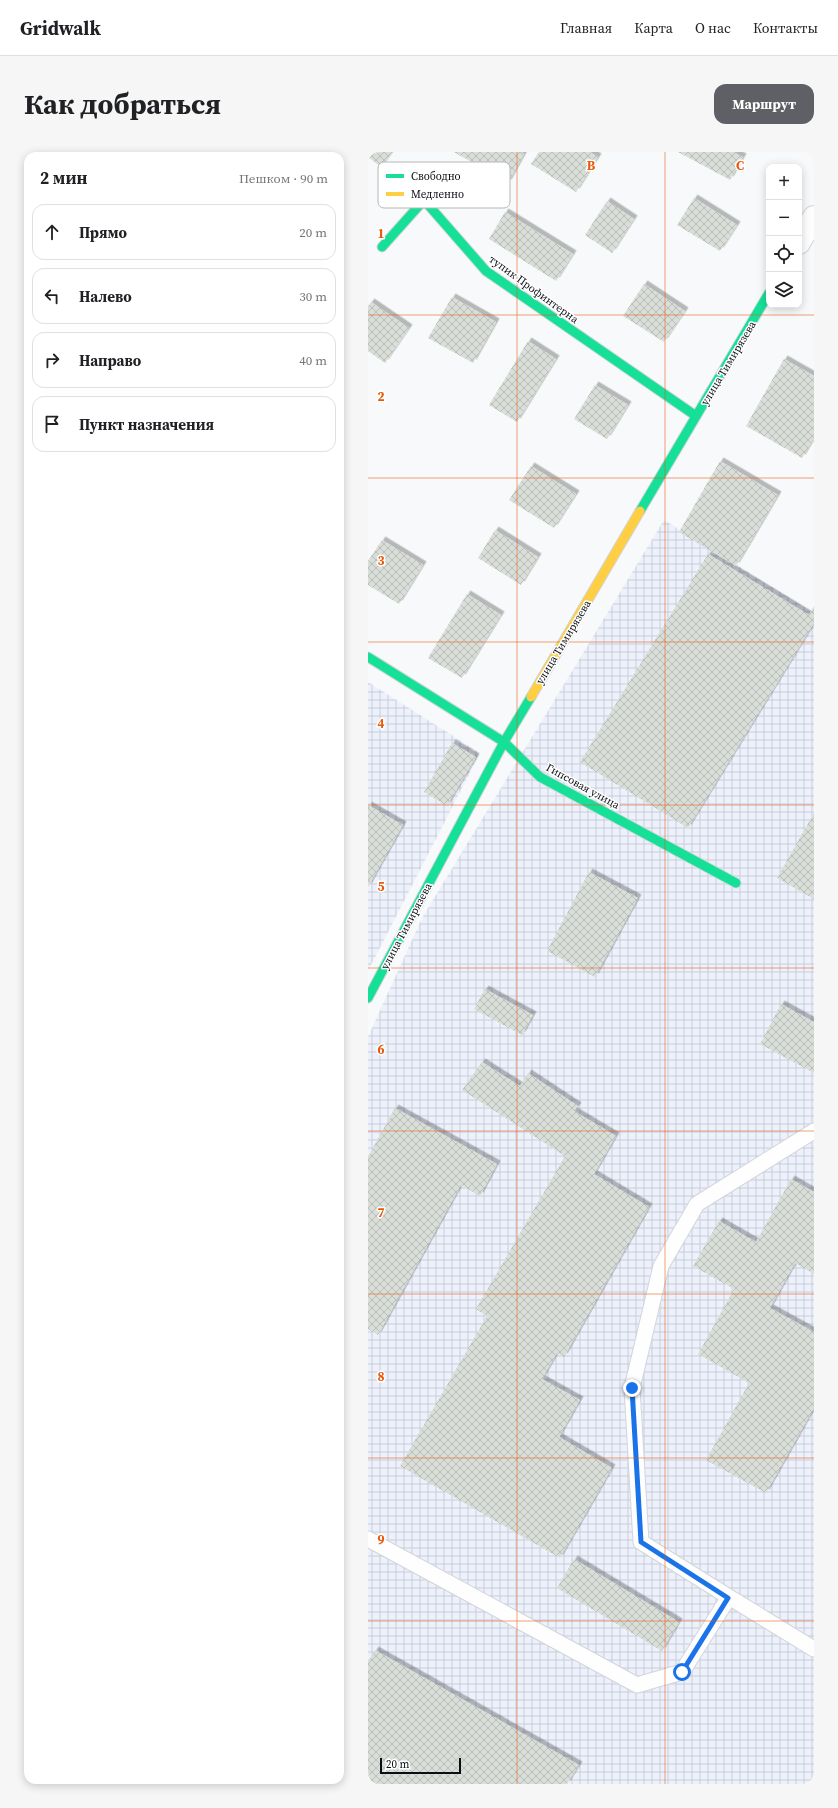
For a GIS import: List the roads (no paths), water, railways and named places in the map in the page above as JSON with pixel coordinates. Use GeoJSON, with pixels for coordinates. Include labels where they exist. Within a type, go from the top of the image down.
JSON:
{"type":"FeatureCollection","features":[{"type":"Feature","properties":{"kind":"street","name":"тупик Профинтерна"},"geometry":{"type":"LineString","coordinates":[[382,247],[417,208]]}},
{"type":"Feature","properties":{"kind":"street","name":"тупик Профинтерна"},"geometry":{"type":"LineString","coordinates":[[431,208],[486,271],[696,416]]}},
{"type":"Feature","properties":{"kind":"street"},"geometry":{"type":"LineString","coordinates":[[802,237],[814,217]]}},
{"type":"Feature","properties":{"kind":"street","name":"улица Тимирязева"},"geometry":{"type":"LineString","coordinates":[[368,998],[504,742],[766,298]]}},
{"type":"Feature","properties":{"kind":"street","name":"Гипсовая улица"},"geometry":{"type":"LineString","coordinates":[[368,657],[504,742],[540,777],[736,883]]}},
{"type":"Feature","properties":{"kind":"lane"},"geometry":{"type":"LineString","coordinates":[[814,1131],[698,1204],[661,1266],[632,1388],[641,1542],[728,1598],[814,1649]]}},
{"type":"Feature","properties":{"kind":"lane"},"geometry":{"type":"LineString","coordinates":[[368,1539],[637,1685],[682,1672],[728,1598]]}}]}
